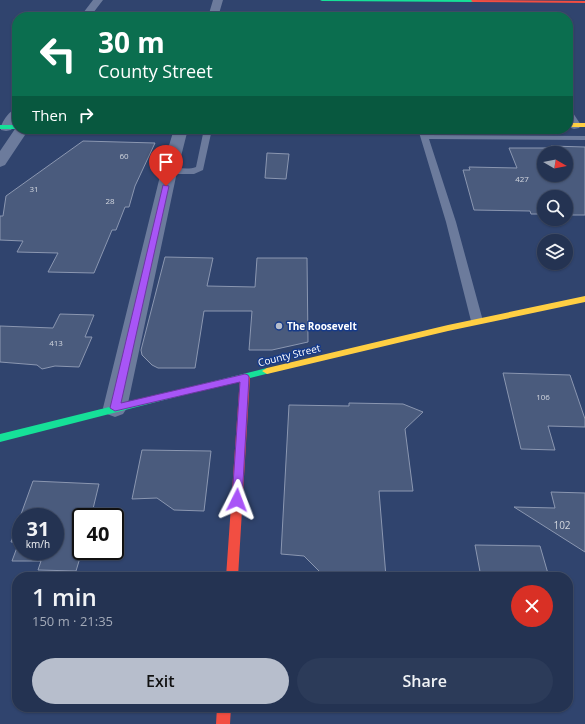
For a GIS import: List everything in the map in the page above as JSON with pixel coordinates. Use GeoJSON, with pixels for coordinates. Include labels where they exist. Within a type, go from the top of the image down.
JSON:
{"type":"FeatureCollection","features":[{"type":"Feature","properties":{"kind":"main road"},"geometry":{"type":"LineString","coordinates":[[322,0],[585,2]]}},
{"type":"Feature","properties":{"kind":"main road","name":"County Street"},"geometry":{"type":"LineString","coordinates":[[0,438],[115,408],[245,377],[477,322],[585,299]]}},
{"type":"Feature","properties":{"kind":"main road"},"geometry":{"type":"LineString","coordinates":[[232,572],[245,377]]}},
{"type":"Feature","properties":{"kind":"main road"},"geometry":{"type":"LineString","coordinates":[[223,724],[224,712]]}},
{"type":"Feature","properties":{"kind":"street"},"geometry":{"type":"LineString","coordinates":[[89,12],[98,0]]}},
{"type":"Feature","properties":{"kind":"street"},"geometry":{"type":"LineString","coordinates":[[214,12],[218,0]]}},
{"type":"Feature","properties":{"kind":"street"},"geometry":{"type":"LineString","coordinates":[[0,162],[19,134]]}},
{"type":"Feature","properties":{"kind":"street"},"geometry":{"type":"LineString","coordinates":[[115,408],[169,172],[180,134]]}},
{"type":"Feature","properties":{"kind":"lane"},"geometry":{"type":"LineString","coordinates":[[574,123],[585,137]]}},
{"type":"Feature","properties":{"kind":"lane"},"geometry":{"type":"LineString","coordinates":[[169,172],[194,171],[200,168],[207,134]]}},
{"type":"Feature","properties":{"kind":"lane"},"geometry":{"type":"LineString","coordinates":[[423,134],[451,222],[477,322]]}},
{"type":"Feature","properties":{"kind":"lane"},"geometry":{"type":"LineString","coordinates":[[464,134],[585,137]]}},
{"type":"Feature","properties":{"kind":"building"},"geometry":{"type":"Polygon","coordinates":[[[83,141],[155,143],[135,186],[129,207],[125,207],[116,230],[112,230],[94,273],[48,272],[58,253],[17,252],[23,241],[0,240],[0,216],[3,216],[6,196],[83,141]]]}},
{"type":"Feature","properties":{"kind":"building"},"geometry":{"type":"Polygon","coordinates":[[[573,147],[585,147],[585,215],[573,215],[573,190],[537,190],[537,214],[531,214],[530,211],[474,210],[463,170],[470,170],[469,167],[517,168],[509,148],[537,148],[537,182],[573,182],[573,147]]]}},
{"type":"Feature","properties":{"kind":"building"},"geometry":{"type":"Polygon","coordinates":[[[267,153],[289,154],[286,179],[265,178],[267,153]]]}},
{"type":"Feature","properties":{"kind":"building","name":"The Roosevelt"},"geometry":{"type":"Polygon","coordinates":[[[165,257],[213,258],[207,286],[255,287],[257,258],[307,258],[308,342],[272,350],[249,350],[252,311],[204,311],[195,368],[158,368],[152,365],[142,355],[141,350],[165,257]]]}},
{"type":"Feature","properties":{"kind":"building"},"geometry":{"type":"Polygon","coordinates":[[[60,314],[94,315],[85,337],[92,337],[79,367],[55,366],[42,369],[37,365],[0,362],[0,326],[53,328],[60,314]]]}},
{"type":"Feature","properties":{"kind":"building"},"geometry":{"type":"Polygon","coordinates":[[[503,373],[570,375],[585,419],[585,427],[548,426],[555,450],[521,449],[503,373]]]}},
{"type":"Feature","properties":{"kind":"building"},"geometry":{"type":"Polygon","coordinates":[[[349,403],[403,404],[423,412],[405,429],[413,491],[379,491],[386,572],[320,572],[304,556],[281,554],[289,405],[349,406],[349,403]]]}},
{"type":"Feature","properties":{"kind":"building"},"geometry":{"type":"Polygon","coordinates":[[[142,450],[211,451],[204,511],[174,510],[157,498],[132,499],[142,450]]]}},
{"type":"Feature","properties":{"kind":"building"},"geometry":{"type":"Polygon","coordinates":[[[33,481],[99,484],[93,508],[72,508],[72,560],[79,560],[76,571],[38,570],[41,561],[12,561],[64,560],[64,508],[23,508],[33,481]]]}},
{"type":"Feature","properties":{"kind":"building"},"geometry":{"type":"Polygon","coordinates":[[[551,492],[585,493],[585,552],[514,507],[555,508],[551,492]]]}},
{"type":"Feature","properties":{"kind":"building"},"geometry":{"type":"Polygon","coordinates":[[[475,545],[540,546],[548,572],[480,572],[475,545]]]}},
{"type":"Feature","properties":{"kind":"traffic: fast"},"geometry":{"type":"LineString","coordinates":[[322,0],[473,1]]}},
{"type":"Feature","properties":{"kind":"traffic: fast"},"geometry":{"type":"LineString","coordinates":[[0,127],[12,127]]}},
{"type":"Feature","properties":{"kind":"traffic: fast"},"geometry":{"type":"LineString","coordinates":[[0,438],[267,371]]}},
{"type":"Feature","properties":{"kind":"traffic: slow"},"geometry":{"type":"LineString","coordinates":[[573,125],[585,125]]}},
{"type":"Feature","properties":{"kind":"traffic: slow"},"geometry":{"type":"LineString","coordinates":[[267,371],[448,328],[585,299]]}},
{"type":"Feature","properties":{"kind":"traffic: jam"},"geometry":{"type":"LineString","coordinates":[[473,1],[585,2]]}},
{"type":"Feature","properties":{"kind":"traffic: jam"},"geometry":{"type":"LineString","coordinates":[[232,572],[245,377]]}},
{"type":"Feature","properties":{"kind":"traffic: jam"},"geometry":{"type":"LineString","coordinates":[[223,724],[224,712]]}},
{"type":"Feature","properties":{"kind":"place","name":"The Roosevelt"},"geometry":{"type":"Point","coordinates":[279,326]}},
{"type":"Feature","properties":{"kind":"route"},"geometry":{"type":"LineString","coordinates":[[166,186],[115,408],[245,377],[237,500]]}}]}
